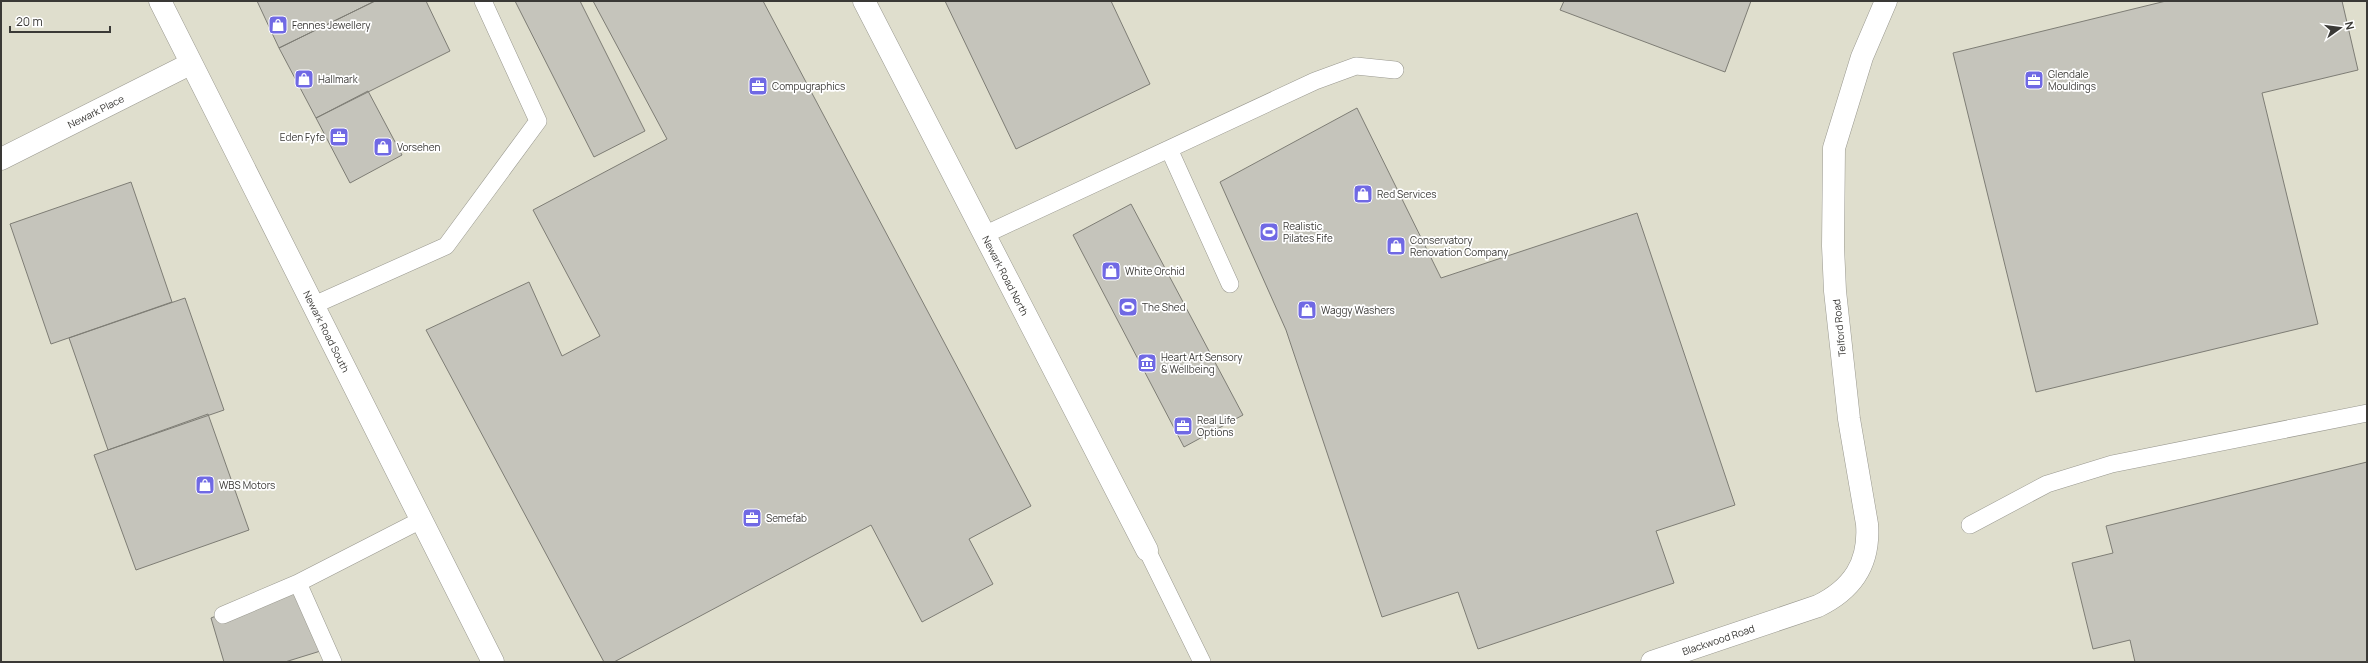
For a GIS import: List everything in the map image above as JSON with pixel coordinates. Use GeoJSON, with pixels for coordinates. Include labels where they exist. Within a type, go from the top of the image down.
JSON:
{"type":"FeatureCollection","features":[{"type":"Feature","properties":{"kind":"street","name":"Newark Road South"},"geometry":{"type":"LineString","coordinates":[[160,1],[190,64],[314,305],[493,662]]}},
{"type":"Feature","properties":{"kind":"street","name":"Newark Road North"},"geometry":{"type":"LineString","coordinates":[[864,1],[1147,550]]}},
{"type":"Feature","properties":{"kind":"street","name":"Telford Road"},"geometry":{"type":"LineString","coordinates":[[1785,616],[1818,606],[1843,591],[1860,566],[1868,540],[1850,419],[1835,291],[1833,246],[1834,148],[1862,57],[1886,1]]}},
{"type":"Feature","properties":{"kind":"street","name":"Newark Place"},"geometry":{"type":"LineString","coordinates":[[1,159],[190,64]]}},
{"type":"Feature","properties":{"kind":"street","name":"Blackwood Road"},"geometry":{"type":"LineString","coordinates":[[1652,662],[1785,616]]}},
{"type":"Feature","properties":{"kind":"lane"},"geometry":{"type":"LineString","coordinates":[[314,305],[446,246],[538,121],[483,1]]}},
{"type":"Feature","properties":{"kind":"lane"},"geometry":{"type":"LineString","coordinates":[[984,235],[1315,81],[1356,66],[1395,70]]}},
{"type":"Feature","properties":{"kind":"lane"},"geometry":{"type":"LineString","coordinates":[[1169,149],[1230,284]]}},
{"type":"Feature","properties":{"kind":"lane"},"geometry":{"type":"LineString","coordinates":[[1970,525],[2047,484],[2112,464],[2367,413]]}},
{"type":"Feature","properties":{"kind":"lane"},"geometry":{"type":"LineString","coordinates":[[222,615],[298,583],[421,520]]}},
{"type":"Feature","properties":{"kind":"lane"},"geometry":{"type":"LineString","coordinates":[[1147,550],[1202,662]]}},
{"type":"Feature","properties":{"kind":"lane"},"geometry":{"type":"LineString","coordinates":[[298,583],[333,662]]}},
{"type":"Feature","properties":{"kind":"shaded area"},"geometry":{"type":"Polygon","coordinates":[[[1,1],[2367,1],[2367,662],[1,662],[1,1]]]}},
{"type":"Feature","properties":{"kind":"building"},"geometry":{"type":"Polygon","coordinates":[[[257,1],[375,1],[279,48],[257,1]]]}},
{"type":"Feature","properties":{"kind":"building"},"geometry":{"type":"Polygon","coordinates":[[[375,1],[426,1],[450,51],[316,118],[279,48],[375,1]]]}},
{"type":"Feature","properties":{"kind":"building"},"geometry":{"type":"Polygon","coordinates":[[[515,1],[580,1],[645,131],[594,157],[515,1]]]}},
{"type":"Feature","properties":{"kind":"building"},"geometry":{"type":"Polygon","coordinates":[[[593,1],[763,1],[1031,506],[969,539],[993,584],[922,622],[871,525],[614,662],[604,662],[426,330],[529,282],[562,356],[600,336],[533,210],[667,139],[593,1]]]}},
{"type":"Feature","properties":{"kind":"building"},"geometry":{"type":"Polygon","coordinates":[[[945,1],[1111,1],[1150,84],[1016,149],[945,1]]]}},
{"type":"Feature","properties":{"kind":"building"},"geometry":{"type":"Polygon","coordinates":[[[1564,1],[1751,1],[1725,72],[1560,10],[1564,1]]]}},
{"type":"Feature","properties":{"kind":"building"},"geometry":{"type":"Polygon","coordinates":[[[2166,1],[2342,1],[2358,70],[2262,93],[2318,324],[2036,392],[1953,53],[2166,1]]]}},
{"type":"Feature","properties":{"kind":"building"},"geometry":{"type":"Polygon","coordinates":[[[368,91],[402,155],[350,183],[316,118],[368,91]]]}},
{"type":"Feature","properties":{"kind":"building"},"geometry":{"type":"Polygon","coordinates":[[[1357,108],[1441,278],[1637,213],[1735,505],[1656,531],[1674,583],[1478,649],[1458,592],[1382,617],[1286,330],[1220,182],[1357,108]]]}},
{"type":"Feature","properties":{"kind":"building"},"geometry":{"type":"Polygon","coordinates":[[[131,182],[172,302],[51,344],[10,224],[131,182]]]}},
{"type":"Feature","properties":{"kind":"building"},"geometry":{"type":"Polygon","coordinates":[[[1131,204],[1243,415],[1184,447],[1073,235],[1131,204]]]}},
{"type":"Feature","properties":{"kind":"building"},"geometry":{"type":"Polygon","coordinates":[[[185,298],[224,410],[108,450],[69,338],[185,298]]]}},
{"type":"Feature","properties":{"kind":"building"},"geometry":{"type":"Polygon","coordinates":[[[208,414],[249,530],[136,570],[94,455],[208,414]]]}},
{"type":"Feature","properties":{"kind":"building"},"geometry":{"type":"Polygon","coordinates":[[[2367,462],[2367,662],[2135,662],[2130,640],[2093,649],[2072,563],[2113,553],[2106,526],[2367,462]]]}},
{"type":"Feature","properties":{"kind":"building"},"geometry":{"type":"Polygon","coordinates":[[[298,583],[327,649],[285,662],[224,662],[211,618],[298,583]]]}},
{"type":"Feature","properties":{"kind":"place","name":"Fennes Jewellery"},"geometry":{"type":"Point","coordinates":[278,25]}},
{"type":"Feature","properties":{"kind":"place","name":"Hallmark"},"geometry":{"type":"Point","coordinates":[304,79]}},
{"type":"Feature","properties":{"kind":"place","name":"Glendale Mouldings"},"geometry":{"type":"Point","coordinates":[2034,80]}},
{"type":"Feature","properties":{"kind":"place","name":"Compugraphics"},"geometry":{"type":"Point","coordinates":[758,86]}},
{"type":"Feature","properties":{"kind":"place","name":"Eden Fyfe"},"geometry":{"type":"Point","coordinates":[339,137]}},
{"type":"Feature","properties":{"kind":"place","name":"Vorsehen"},"geometry":{"type":"Point","coordinates":[383,147]}},
{"type":"Feature","properties":{"kind":"place","name":"Red Services"},"geometry":{"type":"Point","coordinates":[1363,194]}},
{"type":"Feature","properties":{"kind":"place","name":"Realistic Pilates Fife"},"geometry":{"type":"Point","coordinates":[1269,232]}},
{"type":"Feature","properties":{"kind":"place","name":"Conservatory Renovation Company"},"geometry":{"type":"Point","coordinates":[1396,246]}},
{"type":"Feature","properties":{"kind":"place","name":"White Orchid"},"geometry":{"type":"Point","coordinates":[1111,271]}},
{"type":"Feature","properties":{"kind":"place","name":"The Shed"},"geometry":{"type":"Point","coordinates":[1128,307]}},
{"type":"Feature","properties":{"kind":"place","name":"Waggy Washers"},"geometry":{"type":"Point","coordinates":[1307,310]}},
{"type":"Feature","properties":{"kind":"place","name":"Heart Art Sensory & Wellbeing"},"geometry":{"type":"Point","coordinates":[1147,363]}},
{"type":"Feature","properties":{"kind":"place","name":"Real Life Options"},"geometry":{"type":"Point","coordinates":[1183,426]}},
{"type":"Feature","properties":{"kind":"place","name":"WBS Motors"},"geometry":{"type":"Point","coordinates":[205,485]}},
{"type":"Feature","properties":{"kind":"place","name":"Semefab"},"geometry":{"type":"Point","coordinates":[752,518]}}]}
